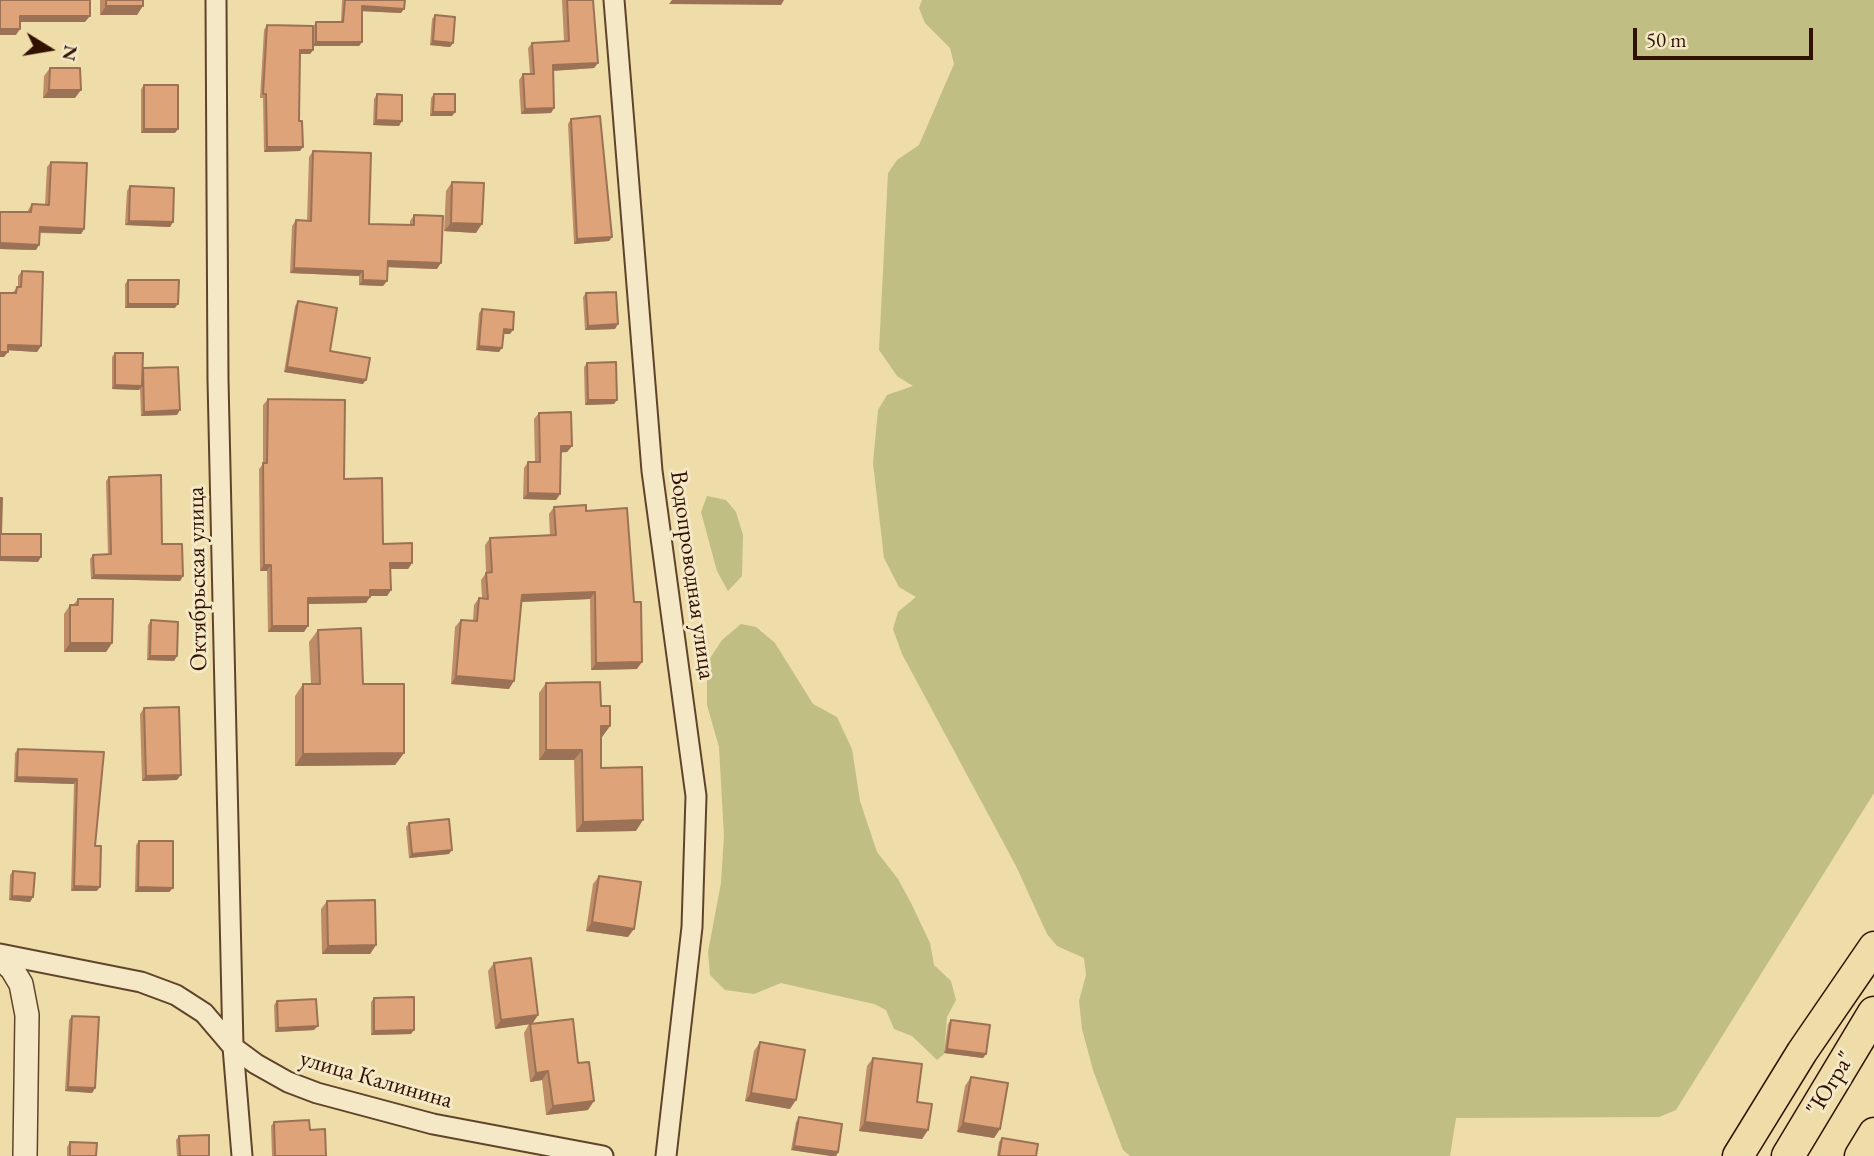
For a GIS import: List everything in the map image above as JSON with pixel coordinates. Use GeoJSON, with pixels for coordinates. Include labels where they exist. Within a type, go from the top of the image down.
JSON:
{"type":"FeatureCollection","features":[{"type":"Feature","properties":{"kind":"highway","name":"\"Югра\""},"geometry":{"type":"LineString","coordinates":[[1788,1156],[1874,1013]]}},
{"type":"Feature","properties":{"kind":"highway","name":"\"Югра\""},"geometry":{"type":"LineString","coordinates":[[1803,1156],[1874,1045]]}},
{"type":"Feature","properties":{"kind":"main road"},"geometry":{"type":"LineString","coordinates":[[1738,1156],[1802,1052],[1874,947]]}},
{"type":"Feature","properties":{"kind":"main road"},"geometry":{"type":"LineString","coordinates":[[1860,1156],[1874,1133]]}},
{"type":"Feature","properties":{"kind":"street","name":"Октябрьская улица"},"geometry":{"type":"LineString","coordinates":[[216,0],[217,339],[233,1047],[242,1156]]}},
{"type":"Feature","properties":{"kind":"street","name":"Водопроводная улица"},"geometry":{"type":"LineString","coordinates":[[614,0],[652,471],[696,796],[692,927],[666,1156]]}},
{"type":"Feature","properties":{"kind":"street","name":"улица Калинина"},"geometry":{"type":"LineString","coordinates":[[0,956],[158,987],[191,1002],[233,1047],[270,1073],[317,1093],[433,1124],[603,1156]]}},
{"type":"Feature","properties":{"kind":"street"},"geometry":{"type":"LineString","coordinates":[[0,956],[12,968],[21,984],[27,1015],[25,1156]]}},
{"type":"Feature","properties":{"kind":"shaded area"},"geometry":{"type":"Polygon","coordinates":[[[922,0],[1874,0],[1874,793],[1676,1110],[1659,1117],[1456,1118],[1450,1156],[1130,1156],[1123,1150],[1093,1070],[1082,1029],[1079,1001],[1086,975],[1084,958],[1057,946],[1047,934],[1016,866],[902,654],[893,629],[898,612],[916,597],[899,587],[884,558],[873,463],[878,410],[887,395],[913,386],[897,376],[879,350],[888,173],[897,160],[919,145],[954,64],[950,48],[925,23],[919,8],[922,0]]]}},
{"type":"Feature","properties":{"kind":"shaded area"},"geometry":{"type":"Polygon","coordinates":[[[707,496],[726,500],[736,512],[743,535],[742,576],[728,591],[717,571],[701,512],[707,496]]]}},
{"type":"Feature","properties":{"kind":"shaded area"},"geometry":{"type":"Polygon","coordinates":[[[741,624],[756,627],[775,643],[813,704],[837,717],[852,749],[860,801],[877,852],[898,879],[911,903],[930,943],[934,965],[951,981],[956,1000],[947,1017],[944,1054],[937,1060],[912,1036],[894,1029],[886,1010],[874,1004],[781,983],[754,994],[725,990],[710,975],[708,952],[721,883],[724,836],[719,747],[707,705],[707,663],[722,640],[741,624]]]}},
{"type":"Feature","properties":{"kind":"building"},"geometry":{"type":"Polygon","coordinates":[[[0,0],[90,0],[90,16],[20,16],[20,29],[0,29],[0,0]]]}},
{"type":"Feature","properties":{"kind":"building"},"geometry":{"type":"Polygon","coordinates":[[[106,0],[143,0],[143,6],[106,6],[106,0]]]}},
{"type":"Feature","properties":{"kind":"building"},"geometry":{"type":"Polygon","coordinates":[[[345,0],[405,0],[404,9],[362,6],[362,42],[316,42],[316,22],[343,22],[345,0]]]}},
{"type":"Feature","properties":{"kind":"building"},"geometry":{"type":"Polygon","coordinates":[[[567,0],[593,0],[598,63],[553,65],[554,108],[525,109],[523,74],[534,74],[532,43],[569,41],[567,0]]]}},
{"type":"Feature","properties":{"kind":"building"},"geometry":{"type":"Polygon","coordinates":[[[435,15],[455,17],[453,43],[433,41],[435,15]]]}},
{"type":"Feature","properties":{"kind":"building"},"geometry":{"type":"Polygon","coordinates":[[[267,25],[313,26],[313,50],[300,50],[299,121],[302,121],[303,147],[267,147],[266,94],[263,94],[267,25]]]}},
{"type":"Feature","properties":{"kind":"building"},"geometry":{"type":"Polygon","coordinates":[[[50,68],[80,68],[81,90],[49,90],[50,68]]]}},
{"type":"Feature","properties":{"kind":"building"},"geometry":{"type":"Polygon","coordinates":[[[144,85],[178,85],[178,129],[144,129],[144,85]]]}},
{"type":"Feature","properties":{"kind":"building"},"geometry":{"type":"Polygon","coordinates":[[[377,94],[402,95],[402,121],[376,120],[377,94]]]}},
{"type":"Feature","properties":{"kind":"building"},"geometry":{"type":"Polygon","coordinates":[[[434,94],[455,94],[455,112],[433,112],[434,94]]]}},
{"type":"Feature","properties":{"kind":"building"},"geometry":{"type":"Polygon","coordinates":[[[600,116],[612,237],[577,239],[571,119],[600,116]]]}},
{"type":"Feature","properties":{"kind":"building"},"geometry":{"type":"Polygon","coordinates":[[[313,151],[371,153],[369,224],[414,225],[414,215],[443,216],[441,263],[388,261],[387,281],[363,280],[363,271],[294,268],[296,220],[311,221],[313,151]]]}},
{"type":"Feature","properties":{"kind":"building"},"geometry":{"type":"Polygon","coordinates":[[[51,162],[87,163],[84,229],[40,227],[39,245],[0,243],[0,212],[31,212],[32,204],[49,205],[51,162]]]}},
{"type":"Feature","properties":{"kind":"building"},"geometry":{"type":"Polygon","coordinates":[[[452,182],[484,183],[482,224],[451,223],[452,182]]]}},
{"type":"Feature","properties":{"kind":"building"},"geometry":{"type":"Polygon","coordinates":[[[130,186],[174,188],[173,222],[129,221],[130,186]]]}},
{"type":"Feature","properties":{"kind":"building"},"geometry":{"type":"Polygon","coordinates":[[[22,271],[43,272],[41,346],[8,345],[8,352],[0,352],[0,293],[16,293],[17,287],[21,287],[22,271]]]}},
{"type":"Feature","properties":{"kind":"building"},"geometry":{"type":"Polygon","coordinates":[[[128,280],[179,280],[178,304],[128,304],[128,280]]]}},
{"type":"Feature","properties":{"kind":"building"},"geometry":{"type":"Polygon","coordinates":[[[616,292],[618,324],[588,326],[586,293],[616,292]]]}},
{"type":"Feature","properties":{"kind":"building"},"geometry":{"type":"Polygon","coordinates":[[[298,301],[337,308],[330,351],[370,358],[366,380],[287,367],[298,301]]]}},
{"type":"Feature","properties":{"kind":"building"},"geometry":{"type":"Polygon","coordinates":[[[482,309],[514,312],[513,330],[504,329],[502,348],[479,346],[482,309]]]}},
{"type":"Feature","properties":{"kind":"building"},"geometry":{"type":"Polygon","coordinates":[[[115,353],[143,353],[142,386],[115,385],[115,353]]]}},
{"type":"Feature","properties":{"kind":"building"},"geometry":{"type":"Polygon","coordinates":[[[616,362],[617,400],[588,400],[587,363],[616,362]]]}},
{"type":"Feature","properties":{"kind":"building"},"geometry":{"type":"Polygon","coordinates":[[[178,367],[180,410],[144,412],[143,368],[178,367]]]}},
{"type":"Feature","properties":{"kind":"building"},"geometry":{"type":"Polygon","coordinates":[[[268,399],[345,400],[344,479],[382,478],[383,544],[412,543],[412,563],[390,563],[391,590],[370,590],[370,597],[308,598],[308,626],[272,626],[271,565],[264,565],[263,463],[267,463],[268,399]]]}},
{"type":"Feature","properties":{"kind":"building"},"geometry":{"type":"Polygon","coordinates":[[[571,412],[572,446],[561,446],[560,494],[528,493],[528,462],[540,462],[539,413],[571,412]]]}},
{"type":"Feature","properties":{"kind":"building"},"geometry":{"type":"Polygon","coordinates":[[[161,475],[162,544],[182,544],[183,576],[94,575],[93,555],[111,554],[109,477],[161,475]]]}},
{"type":"Feature","properties":{"kind":"building"},"geometry":{"type":"Polygon","coordinates":[[[0,498],[1,534],[41,534],[41,557],[0,557],[0,498]]]}},
{"type":"Feature","properties":{"kind":"building"},"geometry":{"type":"Polygon","coordinates":[[[586,505],[586,511],[627,508],[634,602],[641,602],[642,662],[596,663],[595,592],[522,595],[514,681],[456,676],[461,620],[477,621],[479,598],[488,599],[486,573],[492,572],[490,538],[556,535],[554,507],[586,505]]]}},
{"type":"Feature","properties":{"kind":"building"},"geometry":{"type":"Polygon","coordinates":[[[78,599],[113,599],[112,643],[70,643],[70,605],[78,605],[78,599]]]}},
{"type":"Feature","properties":{"kind":"building"},"geometry":{"type":"Polygon","coordinates":[[[151,620],[178,622],[177,656],[150,656],[151,620]]]}},
{"type":"Feature","properties":{"kind":"building"},"geometry":{"type":"Polygon","coordinates":[[[361,628],[363,684],[404,684],[404,753],[303,754],[303,684],[320,684],[318,630],[361,628]]]}},
{"type":"Feature","properties":{"kind":"building"},"geometry":{"type":"Polygon","coordinates":[[[600,682],[601,706],[610,706],[610,726],[601,726],[601,768],[642,767],[643,820],[583,822],[582,750],[546,750],[546,683],[600,682]]]}},
{"type":"Feature","properties":{"kind":"building"},"geometry":{"type":"Polygon","coordinates":[[[179,707],[181,775],[146,776],[144,708],[179,707]]]}},
{"type":"Feature","properties":{"kind":"building"},"geometry":{"type":"Polygon","coordinates":[[[18,749],[104,752],[95,846],[101,846],[100,887],[74,886],[77,779],[17,777],[18,749]]]}},
{"type":"Feature","properties":{"kind":"building"},"geometry":{"type":"Polygon","coordinates":[[[449,819],[452,850],[412,854],[409,823],[449,819]]]}},
{"type":"Feature","properties":{"kind":"building"},"geometry":{"type":"Polygon","coordinates":[[[139,841],[173,841],[173,888],[138,887],[139,841]]]}},
{"type":"Feature","properties":{"kind":"building"},"geometry":{"type":"Polygon","coordinates":[[[13,871],[35,873],[33,897],[12,896],[13,871]]]}},
{"type":"Feature","properties":{"kind":"building"},"geometry":{"type":"Polygon","coordinates":[[[599,876],[641,882],[634,929],[592,922],[599,876]]]}},
{"type":"Feature","properties":{"kind":"building"},"geometry":{"type":"Polygon","coordinates":[[[375,900],[376,945],[328,946],[327,901],[375,900]]]}},
{"type":"Feature","properties":{"kind":"building"},"geometry":{"type":"Polygon","coordinates":[[[531,958],[538,1015],[501,1020],[494,963],[531,958]]]}},
{"type":"Feature","properties":{"kind":"building"},"geometry":{"type":"Polygon","coordinates":[[[414,997],[414,1030],[374,1031],[374,998],[414,997]]]}},
{"type":"Feature","properties":{"kind":"building"},"geometry":{"type":"Polygon","coordinates":[[[316,999],[318,1026],[278,1028],[277,1001],[316,999]]]}},
{"type":"Feature","properties":{"kind":"building"},"geometry":{"type":"Polygon","coordinates":[[[72,1016],[99,1017],[95,1088],[68,1087],[72,1016]]]}},
{"type":"Feature","properties":{"kind":"building"},"geometry":{"type":"Polygon","coordinates":[[[573,1019],[578,1063],[589,1062],[594,1101],[553,1106],[548,1071],[536,1073],[530,1024],[573,1019]]]}},
{"type":"Feature","properties":{"kind":"building"},"geometry":{"type":"Polygon","coordinates":[[[951,1020],[990,1025],[986,1054],[947,1049],[951,1020]]]}},
{"type":"Feature","properties":{"kind":"building"},"geometry":{"type":"Polygon","coordinates":[[[760,1042],[805,1050],[796,1100],[751,1093],[760,1042]]]}},
{"type":"Feature","properties":{"kind":"building"},"geometry":{"type":"Polygon","coordinates":[[[873,1058],[922,1064],[917,1102],[932,1104],[928,1130],[865,1122],[873,1058]]]}},
{"type":"Feature","properties":{"kind":"building"},"geometry":{"type":"Polygon","coordinates":[[[971,1077],[1008,1083],[1000,1129],[963,1123],[971,1077]]]}},
{"type":"Feature","properties":{"kind":"building"},"geometry":{"type":"Polygon","coordinates":[[[799,1117],[842,1124],[838,1152],[794,1146],[799,1117]]]}},
{"type":"Feature","properties":{"kind":"building"},"geometry":{"type":"Polygon","coordinates":[[[309,1120],[310,1130],[325,1129],[326,1156],[275,1156],[274,1122],[309,1120]]]}},
{"type":"Feature","properties":{"kind":"building"},"geometry":{"type":"Polygon","coordinates":[[[209,1135],[209,1156],[180,1156],[179,1136],[209,1135]]]}},
{"type":"Feature","properties":{"kind":"building"},"geometry":{"type":"Polygon","coordinates":[[[1002,1138],[1038,1144],[1036,1156],[999,1156],[1002,1138]]]}},
{"type":"Feature","properties":{"kind":"building"},"geometry":{"type":"Polygon","coordinates":[[[70,1142],[97,1143],[96,1156],[70,1156],[70,1142]]]}}]}
